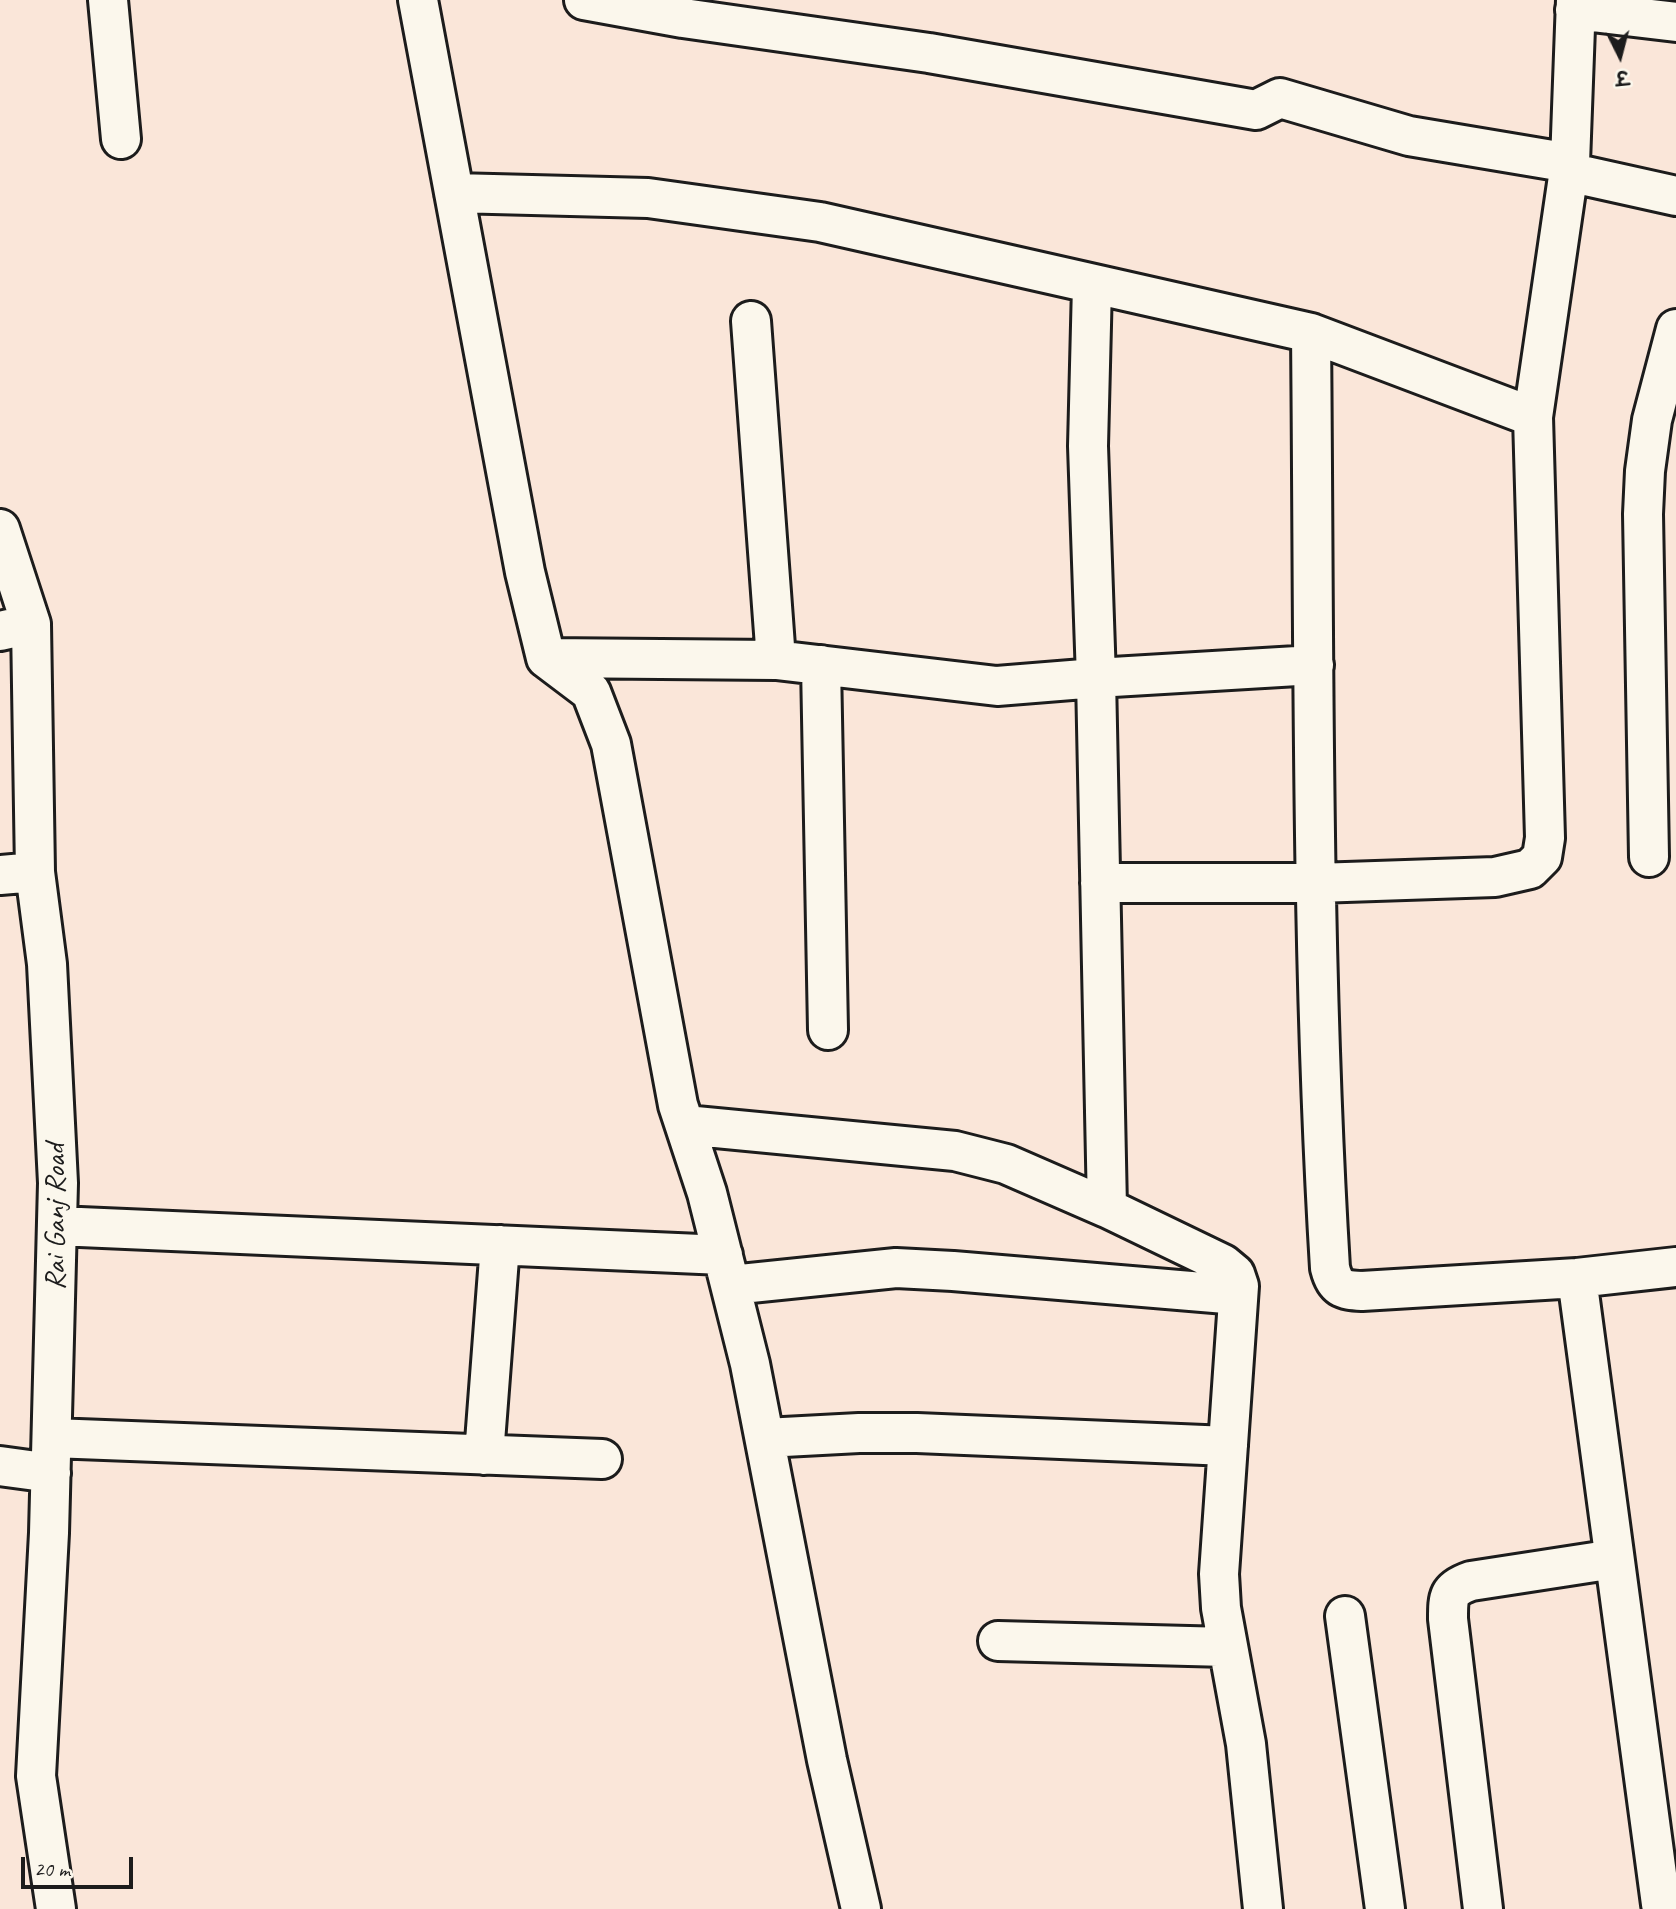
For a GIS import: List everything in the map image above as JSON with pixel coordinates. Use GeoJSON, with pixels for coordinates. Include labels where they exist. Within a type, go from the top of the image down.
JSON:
{"type":"FeatureCollection","features":[{"type":"Feature","properties":{"kind":"street"},"geometry":{"type":"LineString","coordinates":[[108,0],[121,139]]}},
{"type":"Feature","properties":{"kind":"street"},"geometry":{"type":"LineString","coordinates":[[418,0],[525,572],[546,658],[591,692],[611,744],[678,1105],[707,1192],[750,1364],[827,1760],[861,1909]]}},
{"type":"Feature","properties":{"kind":"street"},"geometry":{"type":"LineString","coordinates":[[584,0],[683,18],[929,53],[1256,110],[1280,99],[1409,136],[1569,168],[1676,196]]}},
{"type":"Feature","properties":{"kind":"street"},"geometry":{"type":"LineString","coordinates":[[1100,883],[1316,883],[1494,877],[1530,869],[1542,857],[1545,838],[1533,417],[1569,168],[1576,5],[1676,22]]}},
{"type":"Feature","properties":{"kind":"street"},"geometry":{"type":"LineString","coordinates":[[454,193],[648,198],[820,222],[1311,333],[1533,417]]}},
{"type":"Feature","properties":{"kind":"street"},"geometry":{"type":"LineString","coordinates":[[1092,285],[1088,446],[1096,678],[1107,1208]]}},
{"type":"Feature","properties":{"kind":"street"},"geometry":{"type":"LineString","coordinates":[[751,321],[776,660]]}},
{"type":"Feature","properties":{"kind":"street"},"geometry":{"type":"LineString","coordinates":[[1649,857],[1643,514],[1645,471],[1653,420],[1676,329]]}},
{"type":"Feature","properties":{"kind":"street"},"geometry":{"type":"LineString","coordinates":[[1311,333],[1316,883],[1324,1169],[1333,1281],[1340,1287],[1362,1292],[1577,1278],[1676,1267]]}},
{"type":"Feature","properties":{"kind":"street","name":"Rai Ganj Road"},"geometry":{"type":"LineString","coordinates":[[0,529],[16,628],[18,874],[47,964],[58,1183],[52,1456],[36,1776],[56,1909]]}},
{"type":"Feature","properties":{"kind":"street"},"geometry":{"type":"LineString","coordinates":[[546,658],[776,660],[997,686],[1314,665]]}},
{"type":"Feature","properties":{"kind":"street"},"geometry":{"type":"LineString","coordinates":[[821,665],[828,1030]]}},
{"type":"Feature","properties":{"kind":"street"},"geometry":{"type":"LineString","coordinates":[[685,1125],[955,1151],[1006,1164],[1107,1208],[1223,1264],[1238,1280],[1219,1574],[1227,1647],[1246,1744],[1263,1909]]}},
{"type":"Feature","properties":{"kind":"street"},"geometry":{"type":"LineString","coordinates":[[57,1226],[500,1245],[727,1270],[896,1268],[953,1271],[1238,1295]]}},
{"type":"Feature","properties":{"kind":"street"},"geometry":{"type":"LineString","coordinates":[[484,1455],[500,1245]]}},
{"type":"Feature","properties":{"kind":"street"},"geometry":{"type":"LineString","coordinates":[[1577,1278],[1655,1904]]}},
{"type":"Feature","properties":{"kind":"street"},"geometry":{"type":"LineString","coordinates":[[765,1438],[917,1433],[1228,1446]]}},
{"type":"Feature","properties":{"kind":"street"},"geometry":{"type":"LineString","coordinates":[[0,1466],[52,1456],[484,1455],[603,1459]]}},
{"type":"Feature","properties":{"kind":"street"},"geometry":{"type":"LineString","coordinates":[[1483,1909],[1448,1619],[1448,1599],[1456,1586],[1471,1581],[1614,1559]]}},
{"type":"Feature","properties":{"kind":"street"},"geometry":{"type":"LineString","coordinates":[[1345,1616],[1385,1909]]}},
{"type":"Feature","properties":{"kind":"street"},"geometry":{"type":"LineString","coordinates":[[998,1641],[1227,1647]]}}]}
